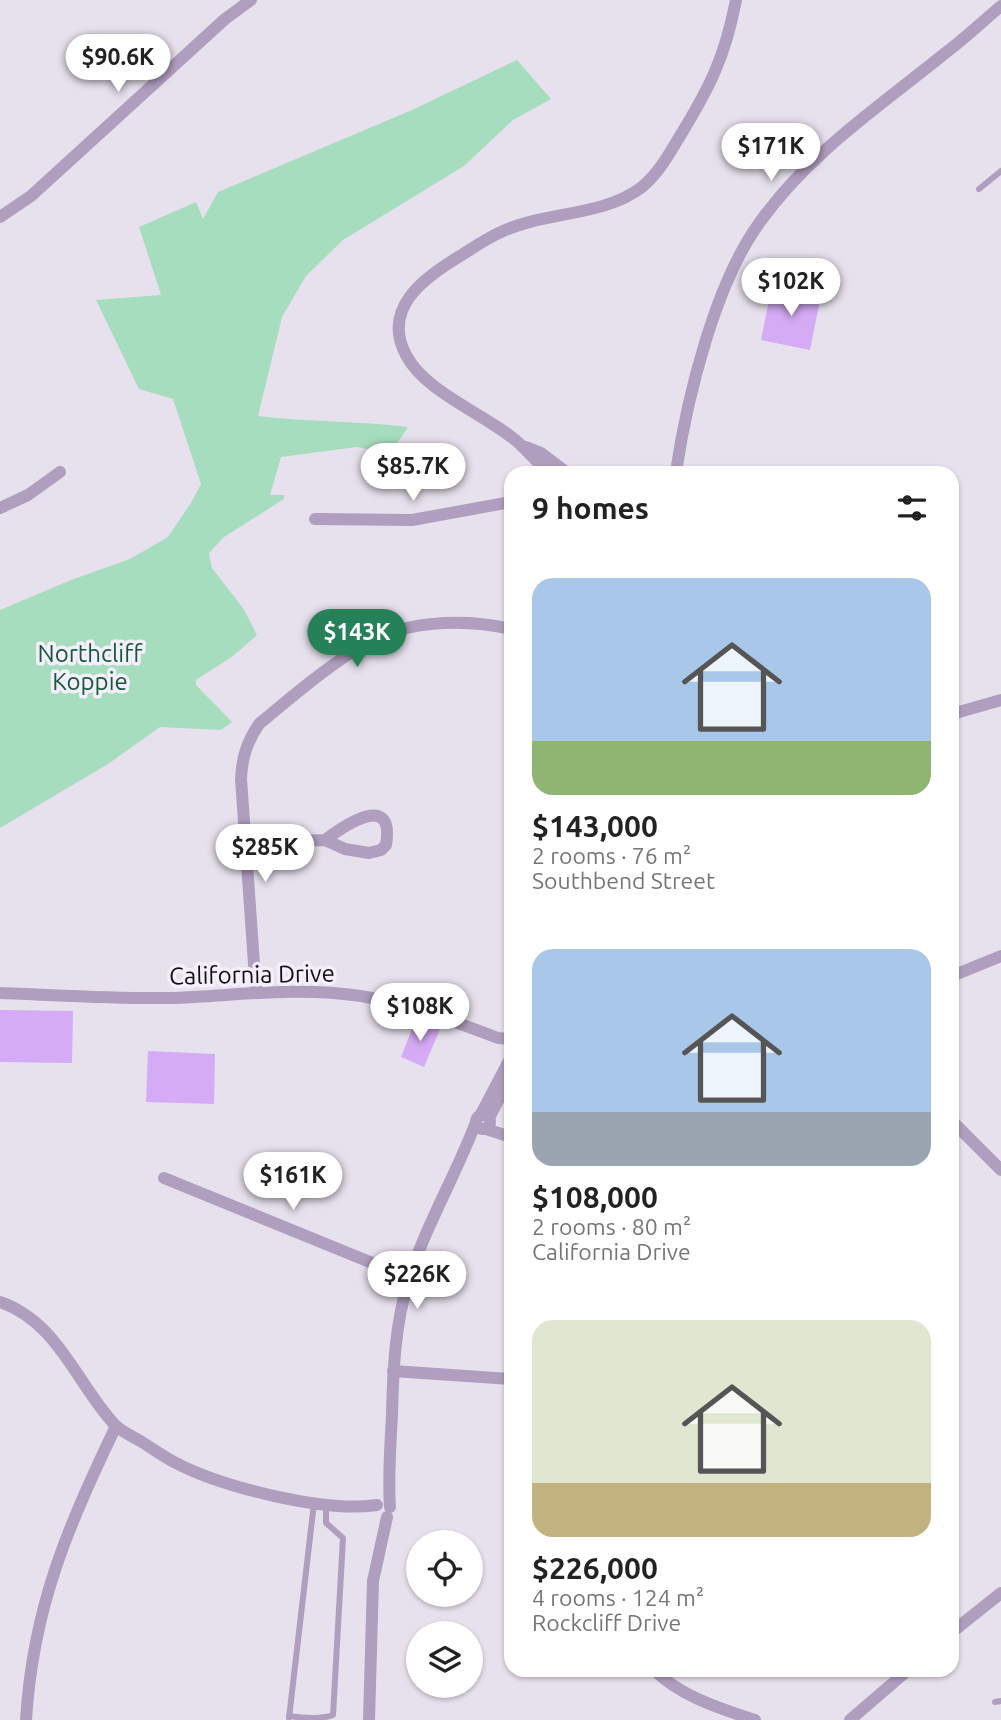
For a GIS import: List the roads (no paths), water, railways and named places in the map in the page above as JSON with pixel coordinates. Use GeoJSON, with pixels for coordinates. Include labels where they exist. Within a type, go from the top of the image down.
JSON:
{"type":"FeatureCollection","features":[{"type":"Feature","properties":{"kind":"street"},"geometry":{"type":"LineString","coordinates":[[0,217],[31,196],[225,19],[251,0]]}},
{"type":"Feature","properties":{"kind":"street"},"geometry":{"type":"LineString","coordinates":[[542,466],[522,446],[438,388],[417,370],[406,356],[400,341],[399,326],[403,310],[412,293],[426,277],[502,231],[625,198],[654,175],[711,85],[727,42],[736,0]]}},
{"type":"Feature","properties":{"kind":"street"},"geometry":{"type":"LineString","coordinates":[[677,466],[690,398],[717,312],[741,253],[759,223],[800,176],[843,134],[1001,6]]}},
{"type":"Feature","properties":{"kind":"street"},"geometry":{"type":"LineString","coordinates":[[522,446],[541,453],[558,466]]}},
{"type":"Feature","properties":{"kind":"street"},"geometry":{"type":"LineString","coordinates":[[670,466],[678,452]]}},
{"type":"Feature","properties":{"kind":"street"},"geometry":{"type":"LineString","coordinates":[[0,508],[28,495],[60,472]]}},
{"type":"Feature","properties":{"kind":"street"},"geometry":{"type":"LineString","coordinates":[[315,519],[412,520],[504,503]]}},
{"type":"Feature","properties":{"kind":"street"},"geometry":{"type":"LineString","coordinates":[[256,992],[241,779],[243,756],[249,739],[259,724],[360,646],[395,632],[443,622],[474,622],[504,628]]}},
{"type":"Feature","properties":{"kind":"street"},"geometry":{"type":"LineString","coordinates":[[959,711],[1001,700]]}},
{"type":"Feature","properties":{"kind":"street"},"geometry":{"type":"LineString","coordinates":[[245,843],[325,840],[345,849],[369,853],[381,850],[386,845],[386,823],[380,818],[363,817],[352,820],[325,840]]}},
{"type":"Feature","properties":{"kind":"street"},"geometry":{"type":"LineString","coordinates":[[959,973],[1001,956]]}},
{"type":"Feature","properties":{"kind":"street","name":"California Drive"},"geometry":{"type":"LineString","coordinates":[[0,993],[171,998],[256,992],[319,992],[362,997],[435,1015],[504,1042]]}},
{"type":"Feature","properties":{"kind":"street"},"geometry":{"type":"LineString","coordinates":[[484,1122],[504,1074]]}},
{"type":"Feature","properties":{"kind":"street"},"geometry":{"type":"LineString","coordinates":[[369,1720],[372,1601],[381,1539],[381,1511],[388,1482],[393,1371],[400,1313],[409,1278],[429,1227],[467,1145],[504,1088]]}},
{"type":"Feature","properties":{"kind":"street"},"geometry":{"type":"LineString","coordinates":[[484,1122],[504,1134]]}},
{"type":"Feature","properties":{"kind":"street"},"geometry":{"type":"LineString","coordinates":[[959,1128],[1001,1170]]}},
{"type":"Feature","properties":{"kind":"street"},"geometry":{"type":"LineString","coordinates":[[164,1178],[409,1278]]}},
{"type":"Feature","properties":{"kind":"street"},"geometry":{"type":"LineString","coordinates":[[0,1302],[31,1318],[52,1337],[116,1426],[176,1463],[227,1482],[290,1499],[381,1511]]}},
{"type":"Feature","properties":{"kind":"street"},"geometry":{"type":"LineString","coordinates":[[393,1371],[504,1379]]}},
{"type":"Feature","properties":{"kind":"street"},"geometry":{"type":"LineString","coordinates":[[26,1720],[32,1660],[41,1612],[57,1559],[81,1499],[116,1426]]}},
{"type":"Feature","properties":{"kind":"street"},"geometry":{"type":"LineString","coordinates":[[959,1626],[1001,1593]]}},
{"type":"Feature","properties":{"kind":"street"},"geometry":{"type":"LineString","coordinates":[[663,1677],[678,1689],[700,1700],[755,1720]]}},
{"type":"Feature","properties":{"kind":"street"},"geometry":{"type":"LineString","coordinates":[[850,1720],[900,1677]]}},
{"type":"Feature","properties":{"kind":"lane"},"geometry":{"type":"LineString","coordinates":[[979,189],[1001,171]]}},
{"type":"Feature","properties":{"kind":"lane"},"geometry":{"type":"LineString","coordinates":[[320,1504],[326,1522],[343,1538],[333,1715],[318,1720],[289,1718],[320,1504]]}},
{"type":"Feature","properties":{"kind":"park label","name":"Northcliff Koppie"},"geometry":{"type":"Point","coordinates":[90,668]}}]}
